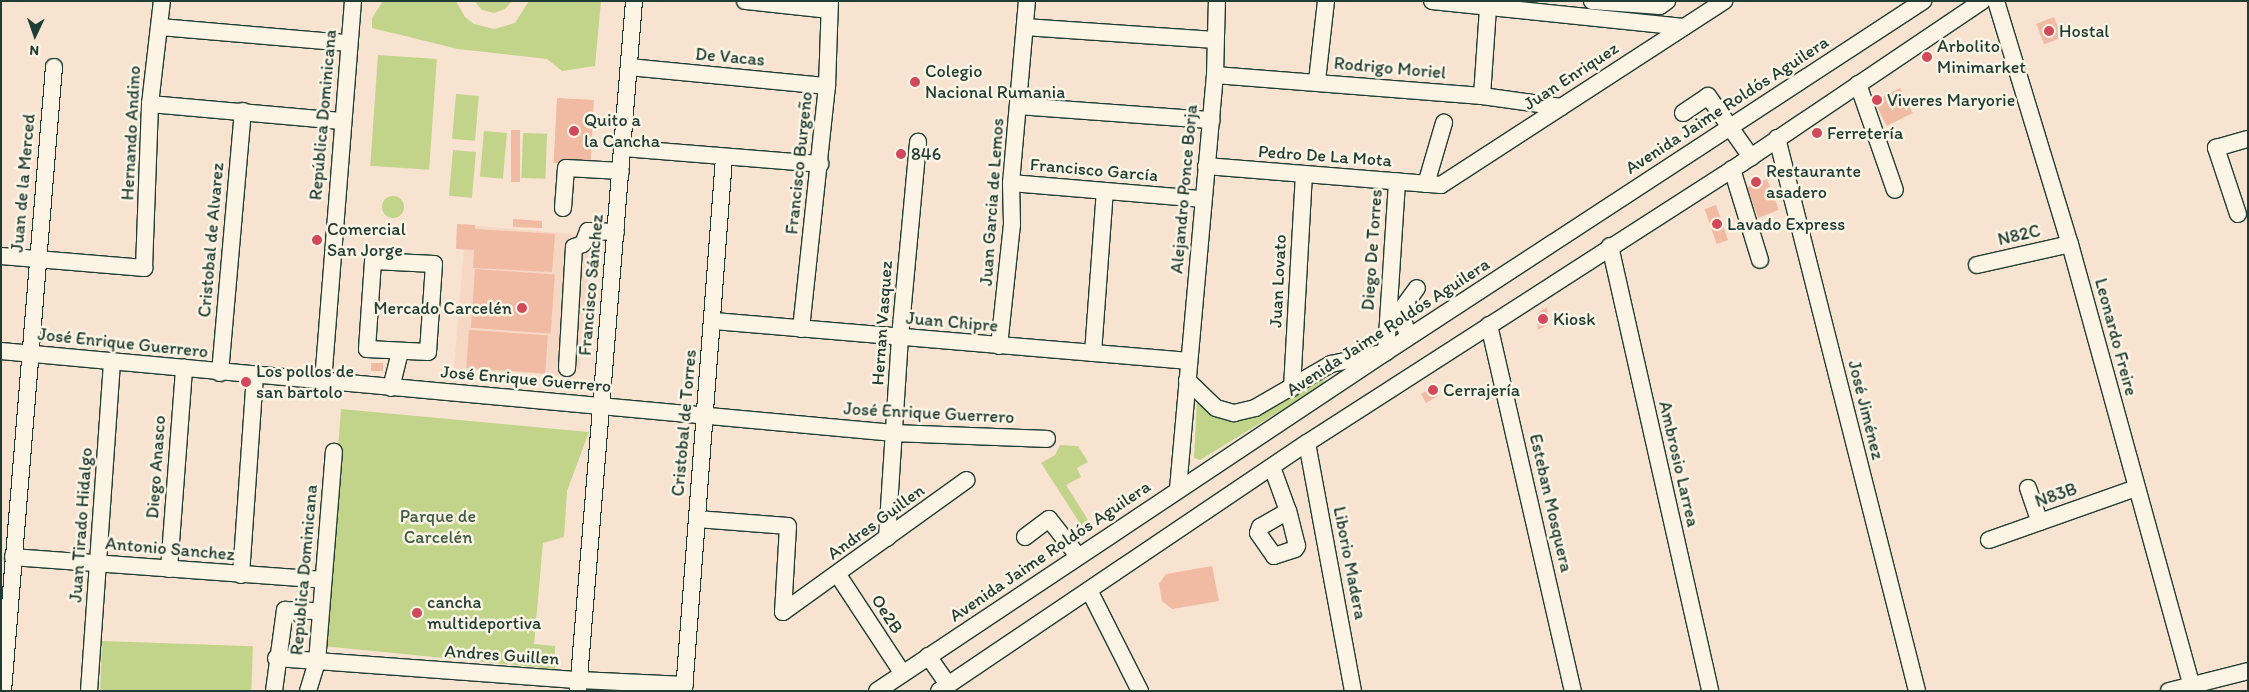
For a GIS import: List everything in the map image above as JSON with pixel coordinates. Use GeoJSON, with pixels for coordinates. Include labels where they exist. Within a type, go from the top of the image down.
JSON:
{"type":"FeatureCollection","features":[{"type":"Feature","properties":{"kind":"street","name":"Hernando Andino"},"geometry":{"type":"LineString","coordinates":[[36,259],[144,268],[150,104],[162,1]]}},
{"type":"Feature","properties":{"kind":"street","name":"Francisco Sánchez"},"geometry":{"type":"LineString","coordinates":[[579,686],[634,1]]}},
{"type":"Feature","properties":{"kind":"street"},"geometry":{"type":"LineString","coordinates":[[745,1],[829,5]]}},
{"type":"Feature","properties":{"kind":"street","name":"Juan Garcia de Lemos"},"geometry":{"type":"LineString","coordinates":[[999,346],[1012,224],[1011,183],[1027,1]]}},
{"type":"Feature","properties":{"kind":"street","name":"Alejandro Ponce Borja"},"geometry":{"type":"LineString","coordinates":[[1178,489],[1214,75],[1217,1]]}},
{"type":"Feature","properties":{"kind":"street"},"geometry":{"type":"LineString","coordinates":[[1317,81],[1326,1]]}},
{"type":"Feature","properties":{"kind":"street"},"geometry":{"type":"LineString","coordinates":[[1432,1],[1684,27]]}},
{"type":"Feature","properties":{"kind":"street"},"geometry":{"type":"LineString","coordinates":[[1592,1],[1660,6],[1667,1]]}},
{"type":"Feature","properties":{"kind":"street","name":"Juan Enriquez"},"geometry":{"type":"LineString","coordinates":[[1434,184],[1561,107],[1724,1]]}},
{"type":"Feature","properties":{"kind":"street","name":"Avenida Jaime Roldós Aguilera"},"geometry":{"type":"LineString","coordinates":[[877,691],[1408,337],[1923,1]]}},
{"type":"Feature","properties":{"kind":"street"},"geometry":{"type":"LineString","coordinates":[[928,656],[944,688],[1090,592],[1272,467],[1610,246],[1751,157],[1982,1]]}},
{"type":"Feature","properties":{"kind":"street","name":"Leonardo Freire"},"geometry":{"type":"LineString","coordinates":[[1996,1],[2070,244],[2191,684]]}},
{"type":"Feature","properties":{"kind":"street","name":"República Dominicana"},"geometry":{"type":"LineString","coordinates":[[323,382],[341,121],[348,43],[355,3]]}},
{"type":"Feature","properties":{"kind":"street","name":"Francisco Burgeño"},"geometry":{"type":"LineString","coordinates":[[801,329],[827,86],[829,5]]}},
{"type":"Feature","properties":{"kind":"street"},"geometry":{"type":"LineString","coordinates":[[1482,96],[1488,7]]}},
{"type":"Feature","properties":{"kind":"street"},"geometry":{"type":"LineString","coordinates":[[160,27],[348,43]]}},
{"type":"Feature","properties":{"kind":"street"},"geometry":{"type":"LineString","coordinates":[[1025,27],[1215,40]]}},
{"type":"Feature","properties":{"kind":"street","name":"Juan de la Merced"},"geometry":{"type":"LineString","coordinates":[[3,691],[36,259],[54,67]]}},
{"type":"Feature","properties":{"kind":"street","name":"De Vacas"},"geometry":{"type":"LineString","coordinates":[[629,67],[827,86]]}},
{"type":"Feature","properties":{"kind":"street","name":"Rodrigo Moriel"},"geometry":{"type":"LineString","coordinates":[[1214,75],[1317,81],[1482,96],[1561,107]]}},
{"type":"Feature","properties":{"kind":"street"},"geometry":{"type":"LineString","coordinates":[[1858,84],[1895,190]]}},
{"type":"Feature","properties":{"kind":"street"},"geometry":{"type":"LineString","coordinates":[[1683,113],[1708,96],[1731,125],[1751,157]]}},
{"type":"Feature","properties":{"kind":"street"},"geometry":{"type":"LineString","coordinates":[[150,104],[341,121]]}},
{"type":"Feature","properties":{"kind":"street"},"geometry":{"type":"LineString","coordinates":[[1019,106],[1210,120]]}},
{"type":"Feature","properties":{"kind":"street","name":"Cristobal de Alvarez"},"geometry":{"type":"LineString","coordinates":[[220,373],[242,111]]}},
{"type":"Feature","properties":{"kind":"street"},"geometry":{"type":"LineString","coordinates":[[1434,184],[1444,123]]}},
{"type":"Feature","properties":{"kind":"street","name":"José Jiménez"},"geometry":{"type":"LineString","coordinates":[[1777,138],[1918,691]]}},
{"type":"Feature","properties":{"kind":"street"},"geometry":{"type":"LineString","coordinates":[[2238,214],[2216,148],[2248,139]]}},
{"type":"Feature","properties":{"kind":"street","name":"Hernan Vasquez"},"geometry":{"type":"LineString","coordinates":[[888,538],[900,337],[918,142]]}},
{"type":"Feature","properties":{"kind":"street"},"geometry":{"type":"LineString","coordinates":[[622,148],[724,158],[820,164]]}},
{"type":"Feature","properties":{"kind":"street","name":"Cristobal de Torres"},"geometry":{"type":"LineString","coordinates":[[685,688],[724,158]]}},
{"type":"Feature","properties":{"kind":"street","name":"Pedro De La Mota"},"geometry":{"type":"LineString","coordinates":[[1206,166],[1434,184]]}},
{"type":"Feature","properties":{"kind":"street"},"geometry":{"type":"LineString","coordinates":[[563,208],[566,168],[620,171]]}},
{"type":"Feature","properties":{"kind":"street"},"geometry":{"type":"LineString","coordinates":[[1732,169],[1760,260]]}},
{"type":"Feature","properties":{"kind":"street","name":"Juan Lovato"},"geometry":{"type":"LineString","coordinates":[[1292,388],[1304,175]]}},
{"type":"Feature","properties":{"kind":"street","name":"Diego De Torres"},"geometry":{"type":"LineString","coordinates":[[1386,352],[1397,181]]}},
{"type":"Feature","properties":{"kind":"street","name":"Francisco García"},"geometry":{"type":"LineString","coordinates":[[1011,183],[1203,198]]}},
{"type":"Feature","properties":{"kind":"street"},"geometry":{"type":"LineString","coordinates":[[1093,353],[1105,191]]}},
{"type":"Feature","properties":{"kind":"street"},"geometry":{"type":"LineString","coordinates":[[567,368],[574,247],[583,244],[588,231],[616,232]]}},
{"type":"Feature","properties":{"kind":"street","name":"N82C"},"geometry":{"type":"LineString","coordinates":[[1977,265],[2070,244]]}},
{"type":"Feature","properties":{"kind":"street","name":"Ambrosio Larrea"},"geometry":{"type":"LineString","coordinates":[[1610,246],[1710,691]]}},
{"type":"Feature","properties":{"kind":"street"},"geometry":{"type":"LineString","coordinates":[[1,256],[36,259]]}},
{"type":"Feature","properties":{"kind":"street"},"geometry":{"type":"LineString","coordinates":[[373,260],[434,264],[428,352],[400,351],[367,349],[373,260]]}},
{"type":"Feature","properties":{"kind":"street"},"geometry":{"type":"LineString","coordinates":[[1408,337],[1401,310],[1418,288]]}},
{"type":"Feature","properties":{"kind":"street","name":"Juan Chipre"},"geometry":{"type":"LineString","coordinates":[[713,320],[999,346],[1188,360]]}},
{"type":"Feature","properties":{"kind":"street","name":"Esteban Mosquera"},"geometry":{"type":"LineString","coordinates":[[1489,325],[1573,691]]}},
{"type":"Feature","properties":{"kind":"street","name":"José Enrique Guerrero"},"geometry":{"type":"LineString","coordinates":[[1,351],[220,373],[894,433],[1047,439]]}},
{"type":"Feature","properties":{"kind":"street"},"geometry":{"type":"LineString","coordinates":[[391,388],[400,351]]}},
{"type":"Feature","properties":{"kind":"street"},"geometry":{"type":"LineString","coordinates":[[1187,380],[1216,408],[1234,413],[1255,408],[1331,364],[1386,352]]}},
{"type":"Feature","properties":{"kind":"street","name":"Juan Tirado Hidalgo"},"geometry":{"type":"LineString","coordinates":[[89,691],[112,362]]}},
{"type":"Feature","properties":{"kind":"street","name":"Diego Anasco"},"geometry":{"type":"LineString","coordinates":[[169,569],[184,368]]}},
{"type":"Feature","properties":{"kind":"street"},"geometry":{"type":"LineString","coordinates":[[241,575],[255,375]]}},
{"type":"Feature","properties":{"kind":"street","name":"Liborio Madera"},"geometry":{"type":"LineString","coordinates":[[1307,444],[1353,691]]}},
{"type":"Feature","properties":{"kind":"street","name":"República Dominicana"},"geometry":{"type":"LineString","coordinates":[[308,691],[317,662],[334,452]]}},
{"type":"Feature","properties":{"kind":"street"},"geometry":{"type":"LineString","coordinates":[[1272,467],[1288,511]]}},
{"type":"Feature","properties":{"kind":"street","name":"Andres Guillen"},"geometry":{"type":"LineString","coordinates":[[697,519],[788,526],[783,612],[838,575],[967,480]]}},
{"type":"Feature","properties":{"kind":"street"},"geometry":{"type":"LineString","coordinates":[[2028,488],[2040,522]]}},
{"type":"Feature","properties":{"kind":"street","name":"N83B"},"geometry":{"type":"LineString","coordinates":[[1989,540],[2136,488]]}},
{"type":"Feature","properties":{"kind":"street"},"geometry":{"type":"LineString","coordinates":[[1025,537],[1049,519],[1078,556]]}},
{"type":"Feature","properties":{"kind":"street","name":"Antonio Sanchez"},"geometry":{"type":"LineString","coordinates":[[13,557],[323,580]]}},
{"type":"Feature","properties":{"kind":"street","name":"Oe2B"},"geometry":{"type":"LineString","coordinates":[[838,575],[903,674]]}},
{"type":"Feature","properties":{"kind":"street"},"geometry":{"type":"LineString","coordinates":[[1090,592],[1140,691]]}},
{"type":"Feature","properties":{"kind":"street"},"geometry":{"type":"LineString","coordinates":[[274,691],[276,658],[284,610],[321,611]]}},
{"type":"Feature","properties":{"kind":"street","name":"Andres Guillen"},"geometry":{"type":"LineString","coordinates":[[276,658],[579,686],[685,688]]}},
{"type":"Feature","properties":{"kind":"street"},"geometry":{"type":"LineString","coordinates":[[2169,691],[2248,671]]}},
{"type":"Feature","properties":{"kind":"shaded area","name":"Mercado Carcelén"},"geometry":{"type":"Polygon","coordinates":[[[457,224],[592,236],[580,369],[560,367],[560,375],[454,369],[464,249],[456,249],[457,224]]]}},
{"type":"Feature","properties":{"kind":"green space"},"geometry":{"type":"Polygon","coordinates":[[[383,1],[456,1],[465,17],[474,24],[494,29],[515,23],[529,1],[601,1],[595,66],[562,71],[547,59],[458,49],[372,28],[372,18],[383,1]]]}},
{"type":"Feature","properties":{"kind":"green space"},"geometry":{"type":"Polygon","coordinates":[[[474,1],[512,1],[505,9],[494,13],[482,10],[474,1]]]}},
{"type":"Feature","properties":{"kind":"green space"},"geometry":{"type":"Polygon","coordinates":[[[378,55],[437,59],[429,170],[370,166],[378,55]]]}},
{"type":"Feature","properties":{"kind":"green space"},"geometry":{"type":"Polygon","coordinates":[[[456,94],[479,96],[475,141],[452,139],[456,94]]]}},
{"type":"Feature","properties":{"kind":"green space"},"geometry":{"type":"Polygon","coordinates":[[[484,131],[507,133],[503,179],[480,177],[484,131]]]}},
{"type":"Feature","properties":{"kind":"green space"},"geometry":{"type":"Polygon","coordinates":[[[523,133],[547,134],[545,179],[521,178],[523,133]]]}},
{"type":"Feature","properties":{"kind":"green space"},"geometry":{"type":"Polygon","coordinates":[[[453,150],[476,152],[472,198],[449,196],[453,150]]]}},
{"type":"Feature","properties":{"kind":"green space"},"geometry":{"type":"Polygon","coordinates":[[[393,196],[401,199],[404,207],[401,215],[393,218],[385,215],[382,207],[385,199],[393,196]]]}},
{"type":"Feature","properties":{"kind":"green space"},"geometry":{"type":"Polygon","coordinates":[[[1321,377],[1326,383],[1200,460],[1194,458],[1197,401],[1213,414],[1321,377]]]}},
{"type":"Feature","properties":{"kind":"green space","name":"Parque de Carcelén"},"geometry":{"type":"Polygon","coordinates":[[[341,409],[589,432],[567,491],[564,537],[543,543],[534,644],[555,646],[555,669],[323,646],[341,409]]]}},
{"type":"Feature","properties":{"kind":"green space"},"geometry":{"type":"Polygon","coordinates":[[[1060,445],[1078,446],[1088,462],[1077,468],[1081,477],[1066,485],[1088,520],[1081,525],[1041,463],[1055,455],[1060,445]]]}},
{"type":"Feature","properties":{"kind":"green space"},"geometry":{"type":"Polygon","coordinates":[[[102,641],[253,646],[251,691],[100,691],[102,641]]]}},
{"type":"Feature","properties":{"kind":"building","name":"Hostal"},"geometry":{"type":"Polygon","coordinates":[[[2054,17],[2062,38],[2044,44],[2036,24],[2054,17]]]}},
{"type":"Feature","properties":{"kind":"building"},"geometry":{"type":"Polygon","coordinates":[[[1900,88],[1913,113],[1887,126],[1874,101],[1900,88]]]}},
{"type":"Feature","properties":{"kind":"building","name":"Quito a la Cancha"},"geometry":{"type":"Polygon","coordinates":[[[557,98],[594,100],[591,165],[554,163],[557,98]]]}},
{"type":"Feature","properties":{"kind":"building"},"geometry":{"type":"Polygon","coordinates":[[[511,130],[520,130],[520,182],[511,182],[511,130]]]}},
{"type":"Feature","properties":{"kind":"building"},"geometry":{"type":"Polygon","coordinates":[[[1767,179],[1779,210],[1758,218],[1746,187],[1767,179]]]}},
{"type":"Feature","properties":{"kind":"building","name":"Lavado Express"},"geometry":{"type":"Polygon","coordinates":[[[1716,205],[1728,240],[1717,244],[1705,209],[1716,205]]]}},
{"type":"Feature","properties":{"kind":"building"},"geometry":{"type":"Polygon","coordinates":[[[513,219],[542,221],[542,228],[513,227],[513,219]]]}},
{"type":"Feature","properties":{"kind":"building"},"geometry":{"type":"Polygon","coordinates":[[[457,224],[475,225],[475,229],[555,234],[552,272],[473,268],[474,250],[456,249],[457,224]]]}},
{"type":"Feature","properties":{"kind":"building"},"geometry":{"type":"Polygon","coordinates":[[[475,269],[555,275],[551,333],[471,328],[475,269]]]}},
{"type":"Feature","properties":{"kind":"building","name":"Kiosk"},"geometry":{"type":"Polygon","coordinates":[[[1547,307],[1549,324],[1538,330],[1537,314],[1547,307]]]}},
{"type":"Feature","properties":{"kind":"building"},"geometry":{"type":"Polygon","coordinates":[[[469,330],[548,336],[545,373],[466,368],[469,330]]]}},
{"type":"Feature","properties":{"kind":"building"},"geometry":{"type":"Polygon","coordinates":[[[371,363],[383,363],[383,371],[371,371],[371,363]]]}},
{"type":"Feature","properties":{"kind":"building","name":"Cerrajería"},"geometry":{"type":"Polygon","coordinates":[[[1436,385],[1438,396],[1426,403],[1421,394],[1436,385]]]}},
{"type":"Feature","properties":{"kind":"building"},"geometry":{"type":"Polygon","coordinates":[[[1212,566],[1219,601],[1172,609],[1162,601],[1159,584],[1166,574],[1212,566]]]}},
{"type":"Feature","properties":{"kind":"place","name":"Hostal"},"geometry":{"type":"Point","coordinates":[2049,31]}},
{"type":"Feature","properties":{"kind":"place","name":"Arbolito Minimarket"},"geometry":{"type":"Point","coordinates":[1927,57]}},
{"type":"Feature","properties":{"kind":"place","name":"Colegio Nacional Rumania"},"geometry":{"type":"Point","coordinates":[915,82]}},
{"type":"Feature","properties":{"kind":"place","name":"Viveres Maryorie"},"geometry":{"type":"Point","coordinates":[1877,100]}},
{"type":"Feature","properties":{"kind":"place","name":"Quito a la Cancha"},"geometry":{"type":"Point","coordinates":[574,131]}},
{"type":"Feature","properties":{"kind":"place","name":"Ferretería"},"geometry":{"type":"Point","coordinates":[1817,133]}},
{"type":"Feature","properties":{"kind":"place","name":"846"},"geometry":{"type":"Point","coordinates":[901,154]}},
{"type":"Feature","properties":{"kind":"place","name":"Restaurante asadero"},"geometry":{"type":"Point","coordinates":[1756,182]}},
{"type":"Feature","properties":{"kind":"place","name":"Lavado Express"},"geometry":{"type":"Point","coordinates":[1717,224]}},
{"type":"Feature","properties":{"kind":"place","name":"Comercial San Jorge"},"geometry":{"type":"Point","coordinates":[317,240]}},
{"type":"Feature","properties":{"kind":"place","name":"Mercado Carcelén"},"geometry":{"type":"Point","coordinates":[522,308]}},
{"type":"Feature","properties":{"kind":"place","name":"Kiosk"},"geometry":{"type":"Point","coordinates":[1543,319]}},
{"type":"Feature","properties":{"kind":"place","name":"Los pollos de san bartolo"},"geometry":{"type":"Point","coordinates":[246,382]}},
{"type":"Feature","properties":{"kind":"place","name":"Cerrajería"},"geometry":{"type":"Point","coordinates":[1433,390]}},
{"type":"Feature","properties":{"kind":"place","name":"cancha multideportiva"},"geometry":{"type":"Point","coordinates":[417,613]}}]}
